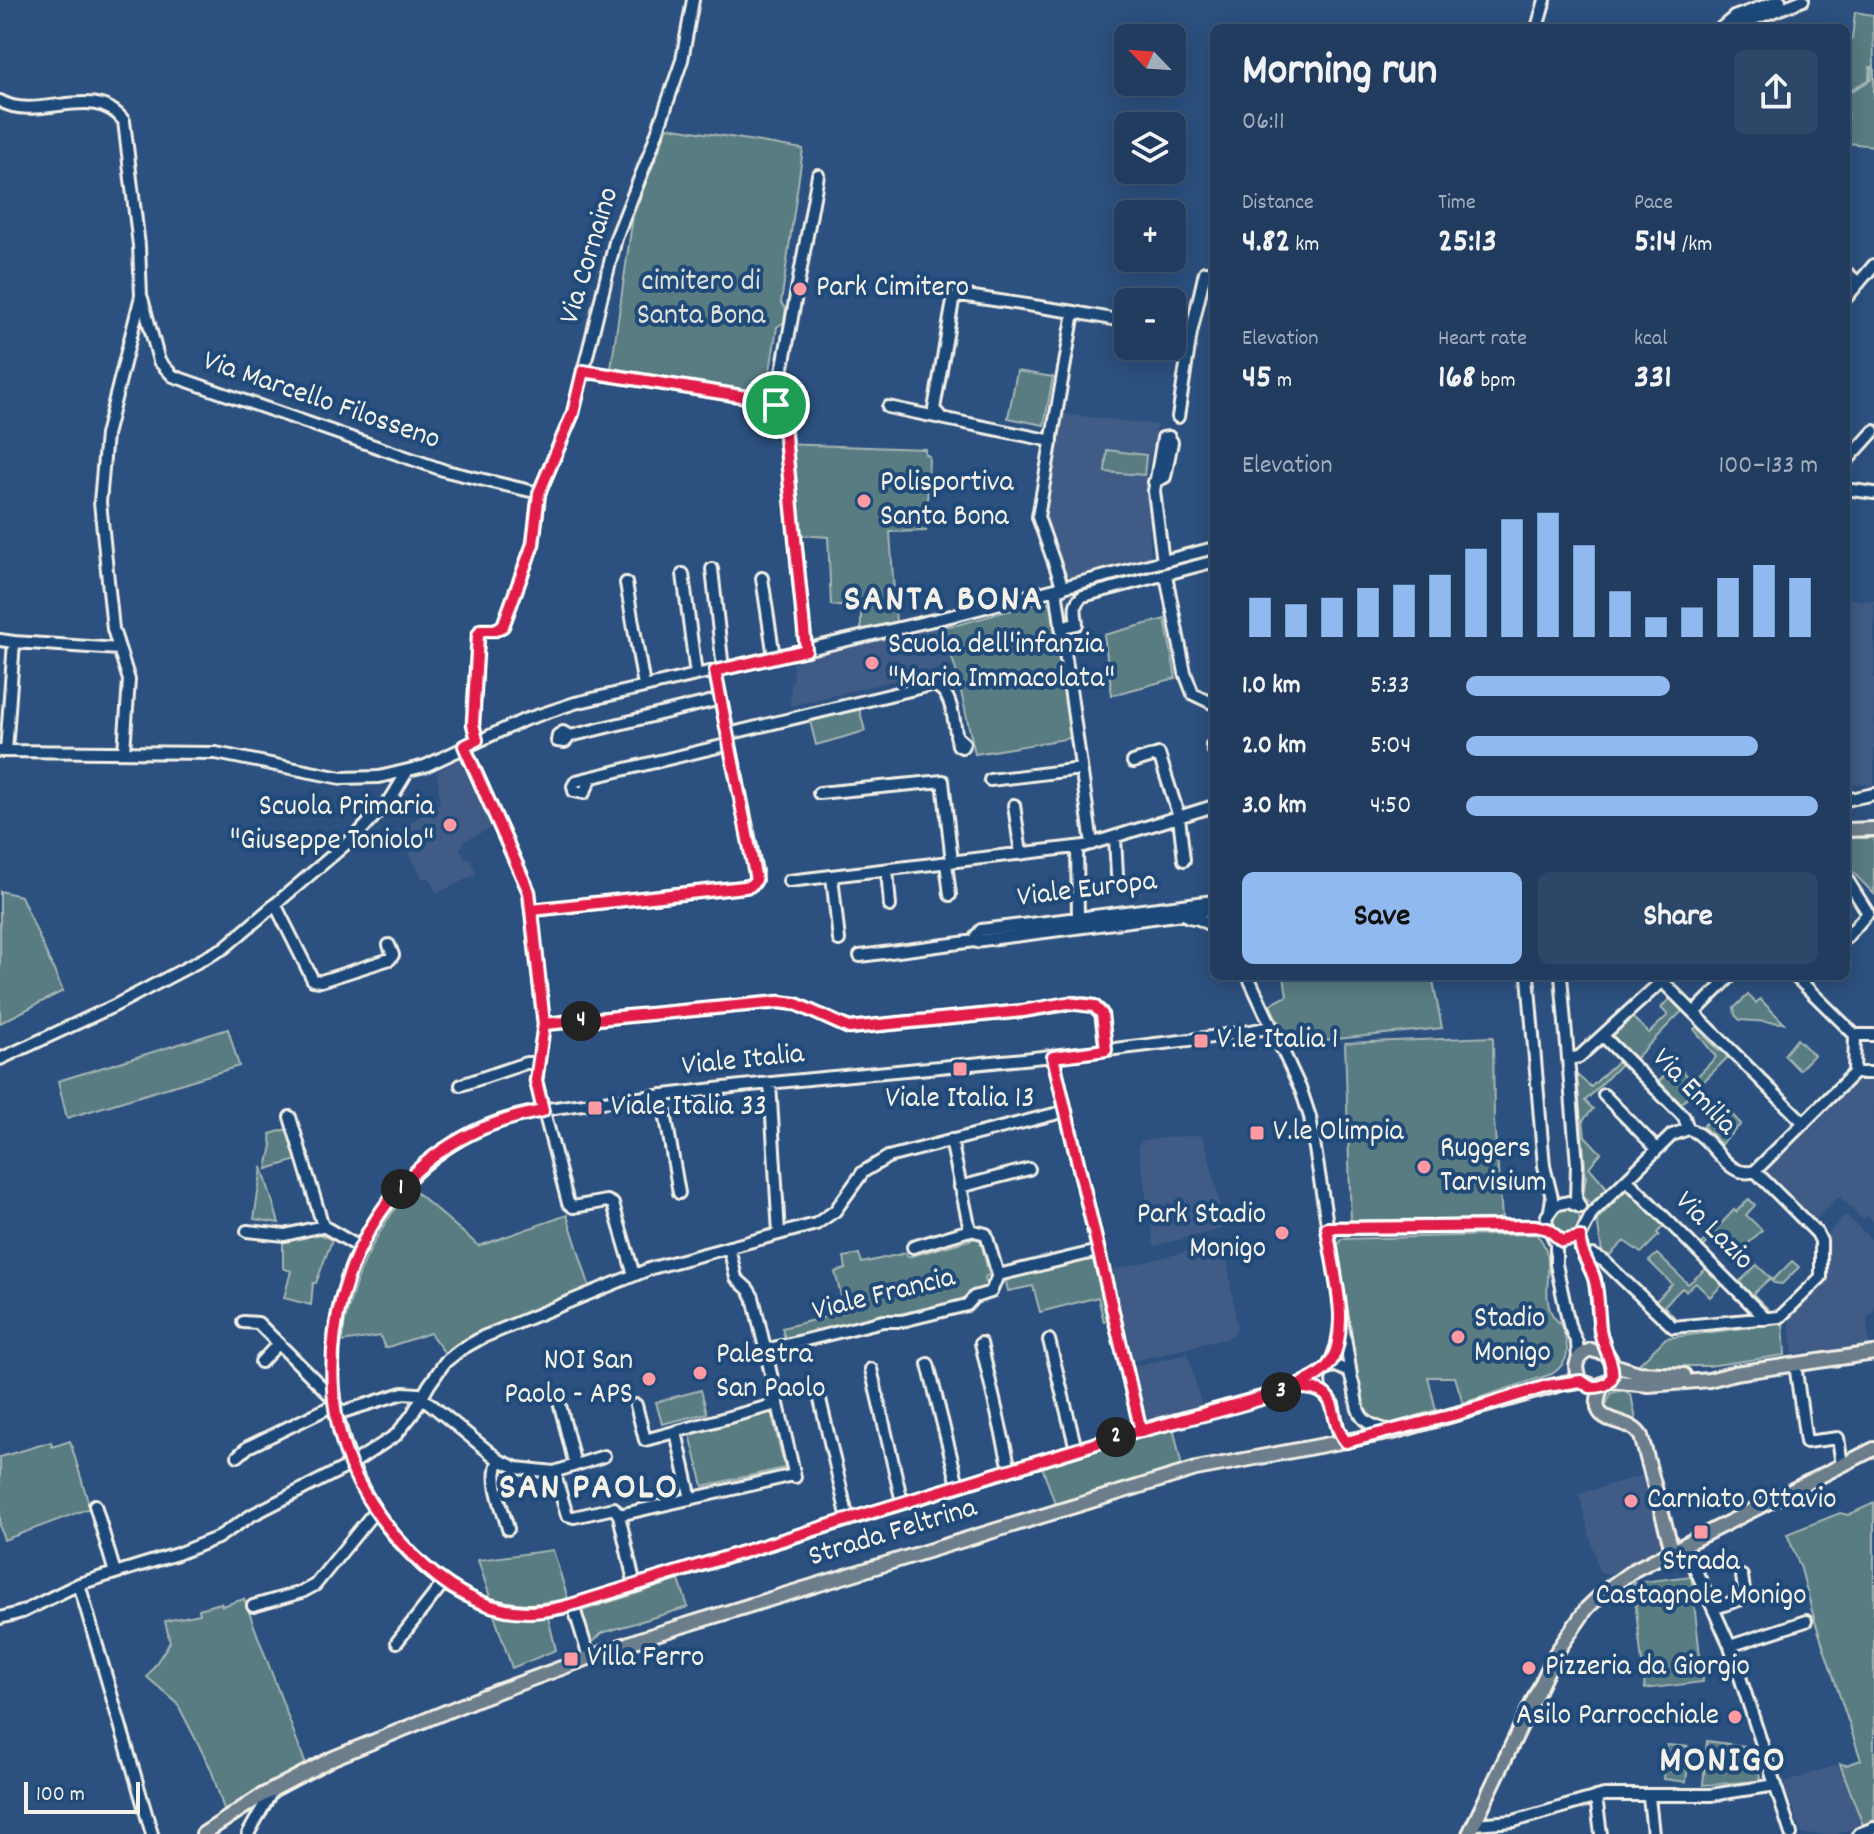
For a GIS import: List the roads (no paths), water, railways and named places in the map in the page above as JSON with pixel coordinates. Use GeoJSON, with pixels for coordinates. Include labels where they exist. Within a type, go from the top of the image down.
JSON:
{"type":"FeatureCollection","features":[{"type":"Feature","properties":{"kind":"main road"},"geometry":{"type":"LineString","coordinates":[[1850,823],[1874,822]]}},
{"type":"Feature","properties":{"kind":"main road"},"geometry":{"type":"LineString","coordinates":[[1850,830],[1874,829]]}},
{"type":"Feature","properties":{"kind":"main road","name":"Strada Feltrina"},"geometry":{"type":"LineString","coordinates":[[1547,1386],[1591,1350],[1648,1374],[1735,1373]]}},
{"type":"Feature","properties":{"kind":"main road","name":"Strada Feltrina"},"geometry":{"type":"LineString","coordinates":[[203,1834],[273,1789],[333,1758],[589,1657],[897,1559],[1196,1469],[1393,1432],[1547,1386],[1649,1385],[1709,1380],[1735,1373],[1874,1353]]}},
{"type":"Feature","properties":{"kind":"main road"},"geometry":{"type":"LineString","coordinates":[[1595,1384],[1610,1360]]}},
{"type":"Feature","properties":{"kind":"main road"},"geometry":{"type":"LineString","coordinates":[[1577,1363],[1595,1384],[1600,1413],[1639,1433],[1678,1547]]}},
{"type":"Feature","properties":{"kind":"main road"},"geometry":{"type":"LineString","coordinates":[[1472,1829],[1549,1666],[1587,1608],[1641,1565],[1874,1449]]}},
{"type":"Feature","properties":{"kind":"street","name":"Via Cornaino"},"geometry":{"type":"LineString","coordinates":[[477,740],[473,724],[478,635],[481,630],[495,630],[503,626],[533,544],[539,493],[573,413],[616,238],[682,60],[693,0]]}},
{"type":"Feature","properties":{"kind":"street"},"geometry":{"type":"LineString","coordinates":[[1538,24],[1545,0]]}},
{"type":"Feature","properties":{"kind":"street"},"geometry":{"type":"LineString","coordinates":[[1727,24],[1739,15],[1780,0]]}},
{"type":"Feature","properties":{"kind":"street"},"geometry":{"type":"LineString","coordinates":[[1741,24],[1803,0]]}},
{"type":"Feature","properties":{"kind":"street"},"geometry":{"type":"LineString","coordinates":[[0,101],[19,107],[94,102],[109,106],[122,117],[127,139],[128,173],[139,246],[141,296],[106,435],[100,502],[113,629],[129,680],[124,751]]}},
{"type":"Feature","properties":{"kind":"street"},"geometry":{"type":"LineString","coordinates":[[776,405],[818,175]]}},
{"type":"Feature","properties":{"kind":"street"},"geometry":{"type":"LineString","coordinates":[[1850,293],[1874,265]]}},
{"type":"Feature","properties":{"kind":"street"},"geometry":{"type":"LineString","coordinates":[[1178,417],[1191,333],[1205,272],[1210,273]]}},
{"type":"Feature","properties":{"kind":"street"},"geometry":{"type":"LineString","coordinates":[[1850,275],[1859,283]]}},
{"type":"Feature","properties":{"kind":"street"},"geometry":{"type":"LineString","coordinates":[[940,416],[934,409],[953,301],[960,295],[1114,319]]}},
{"type":"Feature","properties":{"kind":"street","name":"Via Marcello Filosseno"},"geometry":{"type":"LineString","coordinates":[[141,296],[159,361],[173,376],[446,471],[539,493]]}},
{"type":"Feature","properties":{"kind":"street"},"geometry":{"type":"LineString","coordinates":[[1074,312],[1038,517],[1060,588],[1061,627],[1092,844]]}},
{"type":"Feature","properties":{"kind":"street"},"geometry":{"type":"LineString","coordinates":[[1186,332],[1191,333]]}},
{"type":"Feature","properties":{"kind":"street"},"geometry":{"type":"LineString","coordinates":[[583,371],[766,400],[776,405],[783,416],[806,650]]}},
{"type":"Feature","properties":{"kind":"street"},"geometry":{"type":"LineString","coordinates":[[888,407],[1052,441]]}},
{"type":"Feature","properties":{"kind":"street"},"geometry":{"type":"LineString","coordinates":[[1850,458],[1874,431]]}},
{"type":"Feature","properties":{"kind":"street"},"geometry":{"type":"LineString","coordinates":[[1154,482],[1163,562]]}},
{"type":"Feature","properties":{"kind":"street"},"geometry":{"type":"LineString","coordinates":[[1850,490],[1874,493]]}},
{"type":"Feature","properties":{"kind":"street"},"geometry":{"type":"LineString","coordinates":[[14,642],[3,751],[216,753],[341,778],[379,777],[407,772],[543,712],[1210,549]]}},
{"type":"Feature","properties":{"kind":"street"},"geometry":{"type":"LineString","coordinates":[[1061,627],[1077,624],[1076,603],[1083,596],[1208,563]]}},
{"type":"Feature","properties":{"kind":"street"},"geometry":{"type":"LineString","coordinates":[[532,910],[744,887],[754,883],[756,871],[721,699],[712,569]]}},
{"type":"Feature","properties":{"kind":"street"},"geometry":{"type":"LineString","coordinates":[[683,574],[696,675]]}},
{"type":"Feature","properties":{"kind":"street"},"geometry":{"type":"LineString","coordinates":[[1166,575],[1185,673],[1193,694],[1210,704]]}},
{"type":"Feature","properties":{"kind":"street"},"geometry":{"type":"LineString","coordinates":[[762,578],[774,657]]}},
{"type":"Feature","properties":{"kind":"street"},"geometry":{"type":"LineString","coordinates":[[626,583],[644,686]]}},
{"type":"Feature","properties":{"kind":"street"},"geometry":{"type":"LineString","coordinates":[[0,640],[119,649]]}},
{"type":"Feature","properties":{"kind":"street"},"geometry":{"type":"LineString","coordinates":[[592,777],[931,685],[939,686],[945,693],[956,736]]}},
{"type":"Feature","properties":{"kind":"street"},"geometry":{"type":"LineString","coordinates":[[570,736],[721,699]]}},
{"type":"Feature","properties":{"kind":"street"},"geometry":{"type":"LineString","coordinates":[[464,746],[523,876],[532,910],[544,1024],[536,1063],[536,1081],[549,1110],[568,1203],[573,1207],[607,1201],[613,1204],[634,1275]]}},
{"type":"Feature","properties":{"kind":"street"},"geometry":{"type":"LineString","coordinates":[[1133,762],[1159,754],[1179,817],[1184,860]]}},
{"type":"Feature","properties":{"kind":"street"},"geometry":{"type":"LineString","coordinates":[[990,780],[1081,769]]}},
{"type":"Feature","properties":{"kind":"street"},"geometry":{"type":"LineString","coordinates":[[0,1059],[208,959],[360,832],[392,797],[407,772]]}},
{"type":"Feature","properties":{"kind":"street"},"geometry":{"type":"LineString","coordinates":[[819,793],[943,781],[950,895]]}},
{"type":"Feature","properties":{"kind":"street"},"geometry":{"type":"LineString","coordinates":[[1850,799],[1874,794]]}},
{"type":"Feature","properties":{"kind":"street"},"geometry":{"type":"LineString","coordinates":[[1014,805],[1021,854]]}},
{"type":"Feature","properties":{"kind":"street"},"geometry":{"type":"LineString","coordinates":[[789,881],[1077,847],[1210,807]]}},
{"type":"Feature","properties":{"kind":"street"},"geometry":{"type":"LineString","coordinates":[[1115,837],[1117,875]]}},
{"type":"Feature","properties":{"kind":"street"},"geometry":{"type":"LineString","coordinates":[[1077,847],[1078,919]]}},
{"type":"Feature","properties":{"kind":"street"},"geometry":{"type":"LineString","coordinates":[[887,870],[890,906]]}},
{"type":"Feature","properties":{"kind":"street"},"geometry":{"type":"LineString","coordinates":[[832,876],[839,940]]}},
{"type":"Feature","properties":{"kind":"street"},"geometry":{"type":"LineString","coordinates":[[1850,884],[1868,913],[1850,934]]}},
{"type":"Feature","properties":{"kind":"street","name":"Viale Europa"},"geometry":{"type":"LineString","coordinates":[[977,942],[976,936],[981,930],[1210,902]]}},
{"type":"Feature","properties":{"kind":"street"},"geometry":{"type":"LineString","coordinates":[[275,904],[313,980],[321,981],[390,959],[393,955],[389,945]]}},
{"type":"Feature","properties":{"kind":"street","name":"Viale Europa"},"geometry":{"type":"LineString","coordinates":[[860,956],[1210,911]]}},
{"type":"Feature","properties":{"kind":"street"},"geometry":{"type":"LineString","coordinates":[[1178,916],[1199,919],[1210,925]]}},
{"type":"Feature","properties":{"kind":"street"},"geometry":{"type":"LineString","coordinates":[[1864,920],[1874,930]]}},
{"type":"Feature","properties":{"kind":"street"},"geometry":{"type":"LineString","coordinates":[[1250,980],[1310,1117],[1356,1408],[1370,1424],[1393,1432]]}},
{"type":"Feature","properties":{"kind":"street"},"geometry":{"type":"LineString","coordinates":[[1528,980],[1544,1166],[1552,1198],[1548,1213],[1549,1232],[1556,1243],[1556,1264],[1569,1325],[1579,1350],[1577,1363]]}},
{"type":"Feature","properties":{"kind":"street"},"geometry":{"type":"LineString","coordinates":[[1561,980],[1577,1164],[1576,1199],[1586,1214]]}},
{"type":"Feature","properties":{"kind":"street"},"geometry":{"type":"LineString","coordinates":[[1568,1059],[1579,1057],[1603,1036],[1658,980]]}},
{"type":"Feature","properties":{"kind":"street"},"geometry":{"type":"LineString","coordinates":[[1660,980],[1804,1123]]}},
{"type":"Feature","properties":{"kind":"street"},"geometry":{"type":"LineString","coordinates":[[1694,1013],[1727,980]]}},
{"type":"Feature","properties":{"kind":"street"},"geometry":{"type":"LineString","coordinates":[[1588,1257],[1604,1261],[1673,1327],[1784,1315],[1821,1277],[1822,1246],[1817,1233],[1755,1171],[1854,1073],[1855,1035],[1803,980]]}},
{"type":"Feature","properties":{"kind":"street"},"geometry":{"type":"LineString","coordinates":[[544,1024],[779,1002],[796,1004],[849,1028],[1075,1003],[1094,1006],[1101,1012],[1106,1050]]}},
{"type":"Feature","properties":{"kind":"street","name":"Viale Italia"},"geometry":{"type":"LineString","coordinates":[[1271,1027],[1053,1057],[662,1095],[549,1110],[482,1128],[433,1157],[387,1205],[361,1248],[346,1286],[332,1362],[335,1406],[350,1465],[375,1511],[401,1544],[444,1582],[472,1600],[502,1609],[544,1611],[573,1605],[1076,1449],[1295,1388]]}},
{"type":"Feature","properties":{"kind":"street"},"geometry":{"type":"LineString","coordinates":[[1855,1035],[1874,1035]]}},
{"type":"Feature","properties":{"kind":"street","name":"Via Emilia"},"geometry":{"type":"LineString","coordinates":[[1603,1036],[1684,1117],[1688,1129],[1697,1133],[1735,1169],[1744,1173],[1755,1171]]}},
{"type":"Feature","properties":{"kind":"street"},"geometry":{"type":"LineString","coordinates":[[1053,1057],[1141,1431]]}},
{"type":"Feature","properties":{"kind":"street"},"geometry":{"type":"LineString","coordinates":[[461,1085],[526,1063],[536,1063]]}},
{"type":"Feature","properties":{"kind":"street"},"geometry":{"type":"LineString","coordinates":[[1854,1073],[1874,1073]]}},
{"type":"Feature","properties":{"kind":"street"},"geometry":{"type":"LineString","coordinates":[[770,1083],[779,1234]]}},
{"type":"Feature","properties":{"kind":"street"},"geometry":{"type":"LineString","coordinates":[[662,1095],[679,1193]]}},
{"type":"Feature","properties":{"kind":"street"},"geometry":{"type":"LineString","coordinates":[[1604,1095],[1657,1149]]}},
{"type":"Feature","properties":{"kind":"street"},"geometry":{"type":"LineString","coordinates":[[0,1618],[22,1612],[79,1584],[217,1538],[252,1515],[350,1465],[396,1435],[440,1368],[467,1345],[634,1275],[823,1220],[835,1211],[863,1172],[888,1157],[1066,1111]]}},
{"type":"Feature","properties":{"kind":"street"},"geometry":{"type":"LineString","coordinates":[[290,1117],[323,1226],[330,1233],[361,1248]]}},
{"type":"Feature","properties":{"kind":"street"},"geometry":{"type":"LineString","coordinates":[[1610,1360],[1600,1331],[1595,1279],[1588,1257],[1579,1244],[1586,1214],[1627,1180],[1675,1133],[1688,1129]]}},
{"type":"Feature","properties":{"kind":"street"},"geometry":{"type":"LineString","coordinates":[[951,1140],[970,1230]]}},
{"type":"Feature","properties":{"kind":"street"},"geometry":{"type":"LineString","coordinates":[[960,1187],[1029,1169]]}},
{"type":"Feature","properties":{"kind":"street","name":"Via Lazio"},"geometry":{"type":"LineString","coordinates":[[1627,1180],[1766,1319]]}},
{"type":"Feature","properties":{"kind":"street"},"geometry":{"type":"LineString","coordinates":[[1529,1226],[1561,1202],[1574,1203],[1586,1214]]}},
{"type":"Feature","properties":{"kind":"street"},"geometry":{"type":"LineString","coordinates":[[247,1231],[285,1235],[323,1226]]}},
{"type":"Feature","properties":{"kind":"street"},"geometry":{"type":"LineString","coordinates":[[1327,1228],[1529,1226],[1549,1232],[1562,1241],[1580,1237]]}},
{"type":"Feature","properties":{"kind":"street"},"geometry":{"type":"LineString","coordinates":[[913,1247],[970,1230],[986,1234],[998,1275]]}},
{"type":"Feature","properties":{"kind":"street"},"geometry":{"type":"LineString","coordinates":[[619,1515],[794,1476],[753,1297],[736,1278],[729,1247]]}},
{"type":"Feature","properties":{"kind":"street","name":"Viale Francia"},"geometry":{"type":"LineString","coordinates":[[765,1350],[883,1321],[902,1321],[967,1305],[974,1297],[991,1292],[998,1275],[1098,1251]]}},
{"type":"Feature","properties":{"kind":"street"},"geometry":{"type":"LineString","coordinates":[[1341,1318],[1337,1345],[1319,1385],[1335,1409],[1339,1433],[1346,1442]]}},
{"type":"Feature","properties":{"kind":"street"},"geometry":{"type":"LineString","coordinates":[[243,1322],[258,1323],[335,1406]]}},
{"type":"Feature","properties":{"kind":"street"},"geometry":{"type":"LineString","coordinates":[[1049,1340],[1076,1449]]}},
{"type":"Feature","properties":{"kind":"street"},"geometry":{"type":"LineString","coordinates":[[981,1343],[1010,1469]]}},
{"type":"Feature","properties":{"kind":"street"},"geometry":{"type":"LineString","coordinates":[[261,1362],[277,1345]]}},
{"type":"Feature","properties":{"kind":"street"},"geometry":{"type":"LineString","coordinates":[[928,1364],[958,1485]]}},
{"type":"Feature","properties":{"kind":"street"},"geometry":{"type":"LineString","coordinates":[[1795,1364],[1806,1442],[1838,1438],[1842,1465]]}},
{"type":"Feature","properties":{"kind":"street"},"geometry":{"type":"LineString","coordinates":[[1295,1388],[1325,1369],[1345,1368],[1352,1381]]}},
{"type":"Feature","properties":{"kind":"street"},"geometry":{"type":"LineString","coordinates":[[871,1369],[902,1502]]}},
{"type":"Feature","properties":{"kind":"street"},"geometry":{"type":"LineString","coordinates":[[1295,1388],[1343,1397],[1352,1381]]}},
{"type":"Feature","properties":{"kind":"street"},"geometry":{"type":"LineString","coordinates":[[238,1456],[248,1447],[335,1406],[407,1392],[415,1392],[499,1460],[517,1468],[554,1472],[604,1456]]}},
{"type":"Feature","properties":{"kind":"street"},"geometry":{"type":"LineString","coordinates":[[819,1395],[848,1519]]}},
{"type":"Feature","properties":{"kind":"street"},"geometry":{"type":"LineString","coordinates":[[636,1405],[645,1440],[777,1404]]}},
{"type":"Feature","properties":{"kind":"street"},"geometry":{"type":"LineString","coordinates":[[560,1405],[575,1465]]}},
{"type":"Feature","properties":{"kind":"street"},"geometry":{"type":"LineString","coordinates":[[1319,1446],[1330,1436],[1336,1421]]}},
{"type":"Feature","properties":{"kind":"street"},"geometry":{"type":"LineString","coordinates":[[676,1432],[691,1499]]}},
{"type":"Feature","properties":{"kind":"street"},"geometry":{"type":"LineString","coordinates":[[499,1460],[495,1479],[508,1529]]}},
{"type":"Feature","properties":{"kind":"street"},"geometry":{"type":"LineString","coordinates":[[554,1472],[567,1515],[574,1517],[610,1507],[619,1515],[635,1586]]}},
{"type":"Feature","properties":{"kind":"street"},"geometry":{"type":"LineString","coordinates":[[95,1505],[115,1573]]}},
{"type":"Feature","properties":{"kind":"street"},"geometry":{"type":"LineString","coordinates":[[253,1606],[302,1592],[315,1585],[375,1511]]}},
{"type":"Feature","properties":{"kind":"street"},"geometry":{"type":"LineString","coordinates":[[1678,1547],[1715,1608],[1730,1646],[1791,1834]]}},
{"type":"Feature","properties":{"kind":"street"},"geometry":{"type":"LineString","coordinates":[[1715,1608],[1745,1598],[1742,1576]]}},
{"type":"Feature","properties":{"kind":"street"},"geometry":{"type":"LineString","coordinates":[[397,1642],[444,1582]]}},
{"type":"Feature","properties":{"kind":"street"},"geometry":{"type":"LineString","coordinates":[[79,1584],[152,1834]]}},
{"type":"Feature","properties":{"kind":"street"},"geometry":{"type":"LineString","coordinates":[[573,1605],[589,1657]]}},
{"type":"Feature","properties":{"kind":"street"},"geometry":{"type":"LineString","coordinates":[[1730,1646],[1806,1621]]}},
{"type":"Feature","properties":{"kind":"street"},"geometry":{"type":"LineString","coordinates":[[1472,1829],[1514,1821],[1604,1795],[1711,1795],[1776,1785]]}},
{"type":"Feature","properties":{"kind":"street"},"geometry":{"type":"LineString","coordinates":[[248,1834],[273,1789]]}},
{"type":"Feature","properties":{"kind":"street"},"geometry":{"type":"LineString","coordinates":[[1596,1797],[1601,1834]]}},
{"type":"Feature","properties":{"kind":"street"},"geometry":{"type":"LineString","coordinates":[[1649,1797],[1653,1834]]}},
{"type":"Feature","properties":{"kind":"street"},"geometry":{"type":"LineString","coordinates":[[1514,1821],[1516,1834]]}},
{"type":"Feature","properties":{"kind":"street"},"geometry":{"type":"LineString","coordinates":[[1859,1834],[1874,1828]]}},
{"type":"Feature","properties":{"kind":"place","name":"Park Cimitero"},"geometry":{"type":"Point","coordinates":[800,289]}},
{"type":"Feature","properties":{"kind":"place","name":"Polisportiva Santa Bona"},"geometry":{"type":"Point","coordinates":[864,501]}},
{"type":"Feature","properties":{"kind":"place","name":"Scuola dell'infanzia \"Maria Immacolata\""},"geometry":{"type":"Point","coordinates":[872,663]}},
{"type":"Feature","properties":{"kind":"place","name":"Scuola Primaria \"Giuseppe Toniolo\""},"geometry":{"type":"Point","coordinates":[450,825]}},
{"type":"Feature","properties":{"kind":"place","name":"V.le Italia 1"},"geometry":{"type":"Point","coordinates":[1201,1041]}},
{"type":"Feature","properties":{"kind":"place","name":"Viale Italia 13"},"geometry":{"type":"Point","coordinates":[960,1069]}},
{"type":"Feature","properties":{"kind":"place","name":"Viale Italia 33"},"geometry":{"type":"Point","coordinates":[595,1108]}},
{"type":"Feature","properties":{"kind":"place","name":"V.le Olimpia"},"geometry":{"type":"Point","coordinates":[1257,1133]}},
{"type":"Feature","properties":{"kind":"place","name":"Ruggers Tarvisium"},"geometry":{"type":"Point","coordinates":[1424,1167]}},
{"type":"Feature","properties":{"kind":"place","name":"Park Stadio Monigo"},"geometry":{"type":"Point","coordinates":[1282,1233]}},
{"type":"Feature","properties":{"kind":"place","name":"Stadio Monigo"},"geometry":{"type":"Point","coordinates":[1458,1337]}},
{"type":"Feature","properties":{"kind":"place","name":"Palestra San Paolo"},"geometry":{"type":"Point","coordinates":[700,1373]}},
{"type":"Feature","properties":{"kind":"place","name":"NOI San Paolo - APS"},"geometry":{"type":"Point","coordinates":[649,1379]}},
{"type":"Feature","properties":{"kind":"place","name":"Carniato Ottavio"},"geometry":{"type":"Point","coordinates":[1631,1501]}},
{"type":"Feature","properties":{"kind":"place","name":"Strada Castagnole Monigo"},"geometry":{"type":"Point","coordinates":[1701,1532]}},
{"type":"Feature","properties":{"kind":"place","name":"Villa Ferro"},"geometry":{"type":"Point","coordinates":[571,1659]}},
{"type":"Feature","properties":{"kind":"place","name":"Pizzeria da Giorgio"},"geometry":{"type":"Point","coordinates":[1529,1668]}},
{"type":"Feature","properties":{"kind":"place","name":"Asilo Parrocchiale"},"geometry":{"type":"Point","coordinates":[1735,1717]}},
{"type":"Feature","properties":{"kind":"district","name":"SANTA BONA"},"geometry":{"type":"Point","coordinates":[944,601]}},
{"type":"Feature","properties":{"kind":"district","name":"SAN PAOLO"},"geometry":{"type":"Point","coordinates":[589,1489]}},
{"type":"Feature","properties":{"kind":"district","name":"MONIGO"},"geometry":{"type":"Point","coordinates":[1723,1762]}},
{"type":"Feature","properties":{"kind":"park label","name":"cimitero di Santa Bona"},"geometry":{"type":"Point","coordinates":[701,300]}}]}
